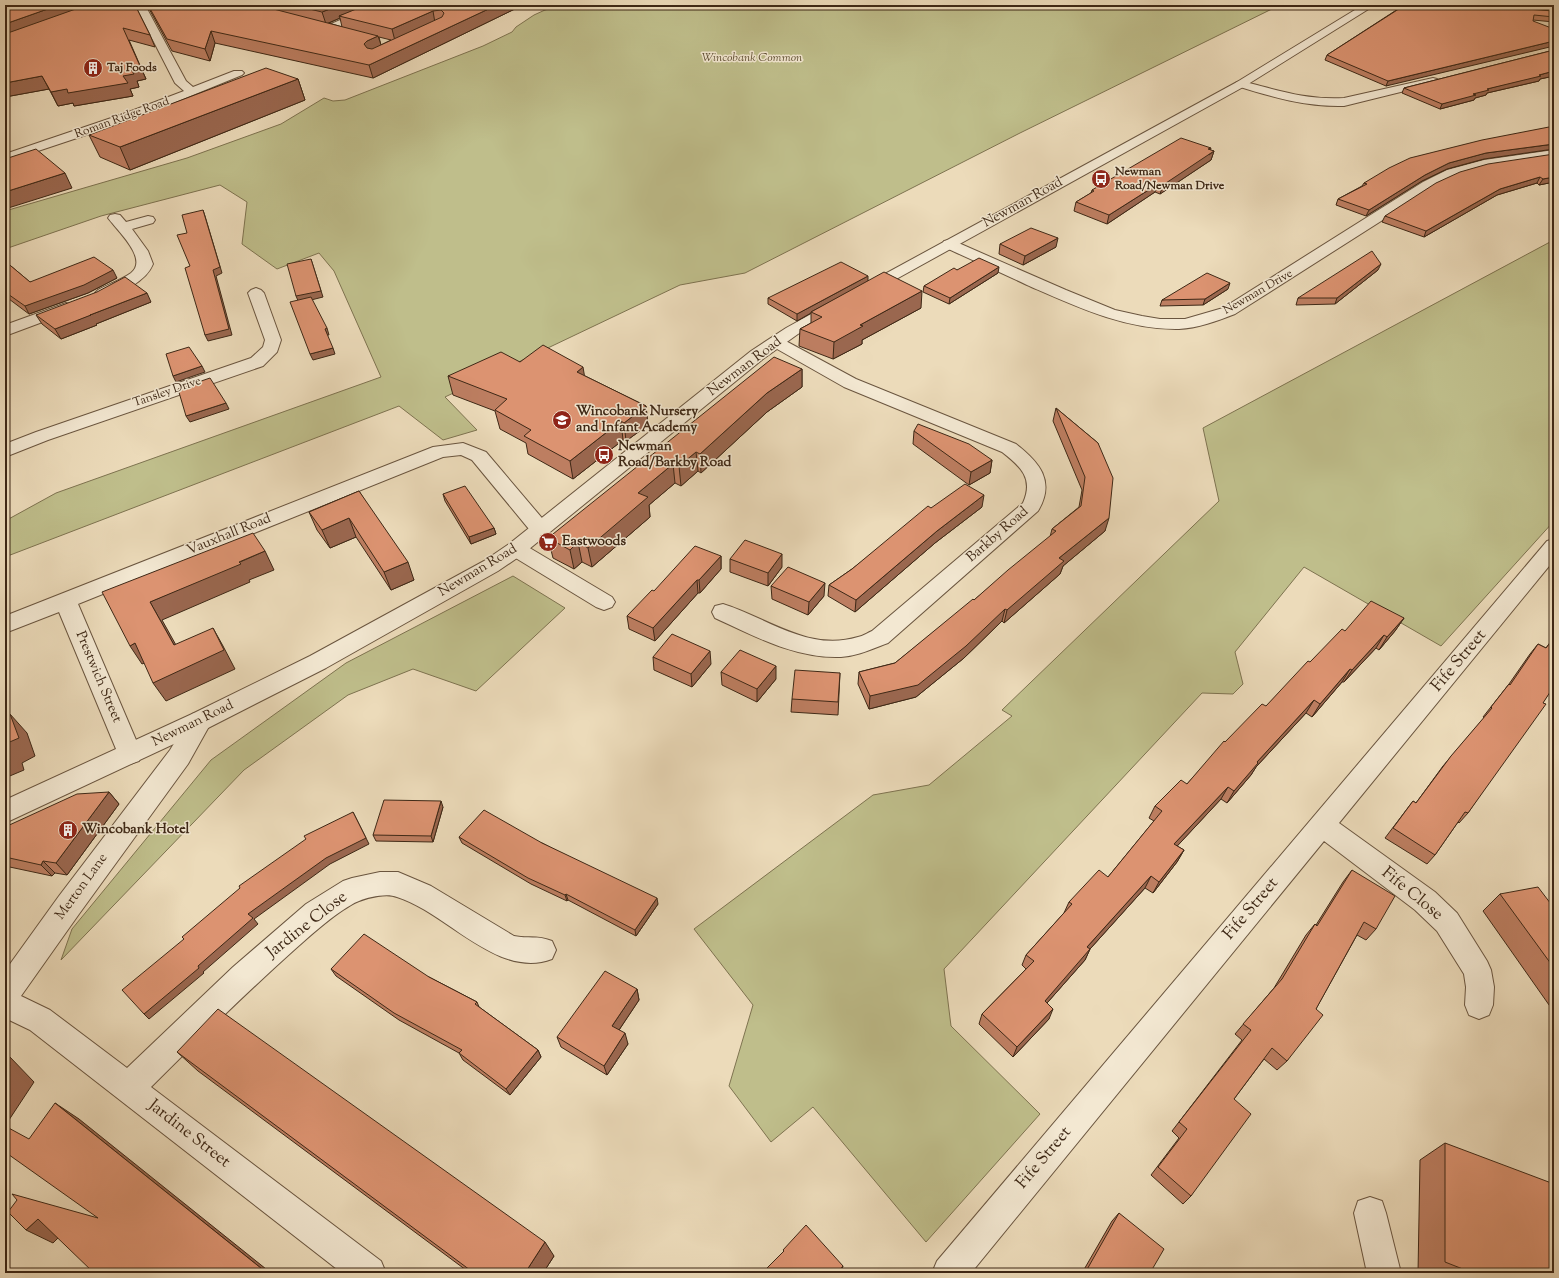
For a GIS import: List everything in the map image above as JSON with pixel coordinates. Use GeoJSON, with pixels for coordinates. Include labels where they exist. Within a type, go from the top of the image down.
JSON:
{"type":"FeatureCollection","features":[{"type":"Feature","properties":{"kind":"street"},"geometry":{"type":"LineString","coordinates":[[140,5],[182,83],[193,92]]}},
{"type":"Feature","properties":{"kind":"street"},"geometry":{"type":"LineString","coordinates":[[272,5],[264,9],[264,13],[300,22]]}},
{"type":"Feature","properties":{"kind":"street"},"geometry":{"type":"LineString","coordinates":[[343,33],[325,28],[384,5]]}},
{"type":"Feature","properties":{"kind":"street","name":"Newman Road"},"geometry":{"type":"LineString","coordinates":[[5,812],[200,721],[324,659],[491,566],[516,549],[776,342],[949,244],[1241,84],[1370,5]]}},
{"type":"Feature","properties":{"kind":"street","name":"Roman Ridge Road"},"geometry":{"type":"LineString","coordinates":[[5,158],[130,116],[238,73]]}},
{"type":"Feature","properties":{"kind":"street"},"geometry":{"type":"LineString","coordinates":[[1241,84],[1289,99],[1330,104],[1441,79]]}},
{"type":"Feature","properties":{"kind":"street","name":"Newman Drive"},"geometry":{"type":"LineString","coordinates":[[949,244],[1101,311],[1128,319],[1155,323],[1181,324],[1207,319],[1229,311],[1255,297],[1428,185],[1452,173],[1484,164],[1554,154]]}},
{"type":"Feature","properties":{"kind":"street"},"geometry":{"type":"LineString","coordinates":[[7,329],[84,301],[131,279],[140,273],[145,261],[119,222],[148,220]]}},
{"type":"Feature","properties":{"kind":"street","name":"Tansley Drive"},"geometry":{"type":"LineString","coordinates":[[5,451],[56,430],[257,362],[268,351],[274,340],[256,293]]}},
{"type":"Feature","properties":{"kind":"street","name":"Barkby Road"},"geometry":{"type":"LineString","coordinates":[[723,612],[782,638],[809,647],[834,648],[860,645],[880,636],[1031,506],[1037,489],[1034,473],[1024,458],[1009,448],[850,383],[776,342]]}},
{"type":"Feature","properties":{"kind":"street","name":"Vauxhall Road"},"geometry":{"type":"LineString","coordinates":[[5,625],[440,451],[463,449],[479,456],[540,529]]}},
{"type":"Feature","properties":{"kind":"street","name":"Fife Street"},"geometry":{"type":"LineString","coordinates":[[949,1273],[1554,546]]}},
{"type":"Feature","properties":{"kind":"street"},"geometry":{"type":"LineString","coordinates":[[516,549],[604,602]]}},
{"type":"Feature","properties":{"kind":"street","name":"Prestwich Street"},"geometry":{"type":"LineString","coordinates":[[65,600],[130,754]]}},
{"type":"Feature","properties":{"kind":"street","name":"Merton Lane"},"geometry":{"type":"LineString","coordinates":[[5,995],[69,905],[179,757],[200,721]]}},
{"type":"Feature","properties":{"kind":"street","name":"Fife Close"},"geometry":{"type":"LineString","coordinates":[[1322,825],[1425,902],[1447,922],[1477,970],[1480,987],[1479,1005]]}},
{"type":"Feature","properties":{"kind":"street","name":"Jardine Close"},"geometry":{"type":"LineString","coordinates":[[129,1087],[243,977],[316,913],[352,890],[380,884],[398,884],[422,894],[508,947],[524,951],[542,950]]}},
{"type":"Feature","properties":{"kind":"street","name":"Jardine Street"},"geometry":{"type":"LineString","coordinates":[[5,1003],[40,1020],[369,1273]]}},
{"type":"Feature","properties":{"kind":"street"},"geometry":{"type":"LineString","coordinates":[[1370,1213],[1384,1273]]}},
{"type":"Feature","properties":{"kind":"green space","name":"Wincobank Common"},"geometry":{"type":"Polygon","coordinates":[[[563,5],[1280,5],[1020,133],[745,273],[680,285],[445,397],[477,430],[443,440],[399,406],[5,557],[5,521],[56,493],[381,377],[334,271],[319,253],[277,269],[242,244],[247,202],[220,185],[101,216],[5,249],[5,211],[187,158],[281,124],[324,98],[333,101],[345,100],[483,46],[512,32],[516,27],[534,15],[563,5]]]}},
{"type":"Feature","properties":{"kind":"green space"},"geometry":{"type":"Polygon","coordinates":[[[1554,225],[1554,521],[1441,646],[1304,567],[1235,652],[1243,684],[1233,694],[1202,693],[944,969],[951,1026],[1040,1114],[926,1242],[813,1107],[771,1142],[729,1086],[753,1005],[694,929],[873,795],[929,785],[1012,716],[1002,710],[1219,501],[1203,428],[1550,242],[1554,225]]]}},
{"type":"Feature","properties":{"kind":"green space"},"geometry":{"type":"Polygon","coordinates":[[[513,576],[565,608],[476,691],[413,669],[348,695],[244,770],[61,960],[72,929],[211,760],[346,663],[513,576]]]}},
{"type":"Feature","properties":{"kind":"building"},"geometry":{"type":"Polygon","coordinates":[[[5,5],[59,5],[5,24],[5,5]]]}},
{"type":"Feature","properties":{"kind":"building"},"geometry":{"type":"Polygon","coordinates":[[[87,5],[135,5],[150,35],[123,28],[140,66],[130,68],[134,74],[123,76],[128,83],[68,93],[67,89],[51,92],[42,76],[5,83],[5,34],[87,5]]]}},
{"type":"Feature","properties":{"kind":"building"},"geometry":{"type":"Polygon","coordinates":[[[148,5],[258,5],[378,36],[364,44],[367,48],[372,49],[442,17],[444,13],[441,10],[433,11],[392,29],[339,16],[366,5],[497,5],[369,65],[211,31],[205,49],[167,39],[148,5]]]}},
{"type":"Feature","properties":{"kind":"building"},"geometry":{"type":"Polygon","coordinates":[[[293,5],[340,5],[322,12],[293,5]]]}},
{"type":"Feature","properties":{"kind":"building"},"geometry":{"type":"Polygon","coordinates":[[[1405,5],[1471,5],[1554,11],[1554,17],[1534,15],[1533,21],[1554,29],[1554,41],[1388,81],[1327,55],[1405,5]]]}},
{"type":"Feature","properties":{"kind":"building"},"geometry":{"type":"Polygon","coordinates":[[[1554,50],[1554,71],[1539,75],[1541,76],[1487,89],[1489,90],[1442,104],[1404,88],[1554,50]]]}},
{"type":"Feature","properties":{"kind":"building"},"geometry":{"type":"Polygon","coordinates":[[[266,68],[298,79],[120,147],[89,135],[266,68]]]}},
{"type":"Feature","properties":{"kind":"building"},"geometry":{"type":"Polygon","coordinates":[[[1549,127],[1554,129],[1554,144],[1486,153],[1449,163],[1425,175],[1369,210],[1338,199],[1367,184],[1364,183],[1389,168],[1410,158],[1482,140],[1549,127]]]}},
{"type":"Feature","properties":{"kind":"building"},"geometry":{"type":"Polygon","coordinates":[[[1181,138],[1211,148],[1208,149],[1214,151],[1163,185],[1158,184],[1109,215],[1076,202],[1094,191],[1092,190],[1181,138]]]}},
{"type":"Feature","properties":{"kind":"building"},"geometry":{"type":"Polygon","coordinates":[[[36,149],[65,173],[5,192],[5,159],[36,149]]]}},
{"type":"Feature","properties":{"kind":"building"},"geometry":{"type":"Polygon","coordinates":[[[1554,154],[1554,177],[1543,179],[1540,177],[1500,189],[1426,231],[1385,216],[1436,183],[1460,172],[1488,164],[1554,154]]]}},
{"type":"Feature","properties":{"kind":"building"},"geometry":{"type":"Polygon","coordinates":[[[203,210],[220,267],[213,270],[229,329],[205,335],[185,268],[190,266],[177,235],[187,233],[182,215],[203,210]]]}},
{"type":"Feature","properties":{"kind":"building"},"geometry":{"type":"Polygon","coordinates":[[[1031,228],[1058,238],[1025,256],[1000,244],[1031,228]]]}},
{"type":"Feature","properties":{"kind":"building"},"geometry":{"type":"Polygon","coordinates":[[[1372,251],[1381,264],[1337,298],[1298,298],[1372,251]]]}},
{"type":"Feature","properties":{"kind":"building"},"geometry":{"type":"Polygon","coordinates":[[[94,257],[113,270],[84,285],[25,306],[5,292],[5,261],[30,282],[94,257]]]}},
{"type":"Feature","properties":{"kind":"building"},"geometry":{"type":"Polygon","coordinates":[[[979,258],[999,267],[950,298],[924,286],[954,268],[957,270],[979,258]]]}},
{"type":"Feature","properties":{"kind":"building"},"geometry":{"type":"Polygon","coordinates":[[[311,259],[321,291],[296,296],[287,264],[311,259]]]}},
{"type":"Feature","properties":{"kind":"building"},"geometry":{"type":"Polygon","coordinates":[[[841,262],[868,276],[797,314],[768,298],[841,262]]]}},
{"type":"Feature","properties":{"kind":"building"},"geometry":{"type":"Polygon","coordinates":[[[884,272],[922,291],[860,325],[863,326],[834,342],[800,329],[822,317],[811,312],[884,272]]]}},
{"type":"Feature","properties":{"kind":"building"},"geometry":{"type":"Polygon","coordinates":[[[1207,273],[1230,283],[1205,299],[1162,300],[1207,273]]]}},
{"type":"Feature","properties":{"kind":"building"},"geometry":{"type":"Polygon","coordinates":[[[125,277],[147,293],[55,329],[36,315],[97,292],[125,277]]]}},
{"type":"Feature","properties":{"kind":"building"},"geometry":{"type":"Polygon","coordinates":[[[311,297],[327,328],[325,329],[333,348],[310,354],[290,302],[311,297]]]}},
{"type":"Feature","properties":{"kind":"building"},"geometry":{"type":"Polygon","coordinates":[[[543,345],[583,367],[577,372],[646,406],[624,423],[621,421],[570,461],[524,436],[531,430],[495,410],[507,399],[448,376],[501,352],[520,362],[543,345]]]}},
{"type":"Feature","properties":{"kind":"building"},"geometry":{"type":"Polygon","coordinates":[[[189,347],[202,366],[173,376],[166,354],[189,347]]]}},
{"type":"Feature","properties":{"kind":"building"},"geometry":{"type":"Polygon","coordinates":[[[774,357],[802,369],[767,393],[700,454],[696,452],[679,466],[673,464],[638,493],[648,497],[588,548],[578,542],[570,550],[548,538],[774,357]]]}},
{"type":"Feature","properties":{"kind":"building"},"geometry":{"type":"Polygon","coordinates":[[[210,378],[226,403],[186,416],[178,389],[210,378]]]}},
{"type":"Feature","properties":{"kind":"building"},"geometry":{"type":"Polygon","coordinates":[[[1056,408],[1098,443],[1113,478],[1109,518],[1059,558],[1064,561],[1007,610],[1005,609],[966,646],[918,685],[870,696],[859,672],[895,663],[973,599],[974,600],[1056,531],[1052,529],[1081,506],[1085,477],[1056,408]]]}},
{"type":"Feature","properties":{"kind":"building"},"geometry":{"type":"Polygon","coordinates":[[[918,424],[969,444],[992,460],[971,472],[914,431],[918,424]]]}},
{"type":"Feature","properties":{"kind":"building"},"geometry":{"type":"Polygon","coordinates":[[[965,484],[984,495],[937,531],[856,600],[829,585],[852,569],[928,506],[931,508],[965,484]]]}},
{"type":"Feature","properties":{"kind":"building"},"geometry":{"type":"Polygon","coordinates":[[[465,486],[494,528],[469,537],[443,494],[465,486]]]}},
{"type":"Feature","properties":{"kind":"building"},"geometry":{"type":"Polygon","coordinates":[[[359,491],[408,562],[384,572],[349,518],[322,530],[309,512],[359,491]]]}},
{"type":"Feature","properties":{"kind":"building"},"geometry":{"type":"Polygon","coordinates":[[[253,533],[265,551],[239,562],[241,564],[150,602],[174,645],[213,628],[224,650],[153,683],[135,643],[130,646],[102,592],[253,533]]]}},
{"type":"Feature","properties":{"kind":"building"},"geometry":{"type":"Polygon","coordinates":[[[745,540],[782,554],[768,573],[730,559],[745,540]]]}},
{"type":"Feature","properties":{"kind":"building"},"geometry":{"type":"Polygon","coordinates":[[[695,546],[721,556],[653,628],[627,616],[652,590],[654,591],[695,546]]]}},
{"type":"Feature","properties":{"kind":"building"},"geometry":{"type":"Polygon","coordinates":[[[788,567],[825,583],[809,602],[771,586],[788,567]]]}},
{"type":"Feature","properties":{"kind":"building"},"geometry":{"type":"Polygon","coordinates":[[[1371,601],[1404,618],[1387,637],[1384,635],[1352,670],[1350,669],[1320,704],[1314,700],[1257,762],[1258,763],[1234,791],[1228,787],[1174,844],[1184,850],[1159,882],[1151,876],[1087,947],[1090,949],[1045,1001],[1053,1009],[1017,1047],[982,1014],[1034,961],[1026,955],[1072,904],[1069,902],[1099,870],[1108,877],[1162,811],[1155,806],[1181,780],[1187,784],[1224,741],[1225,742],[1262,704],[1266,706],[1308,661],[1310,662],[1342,629],[1345,631],[1371,601]]]}},
{"type":"Feature","properties":{"kind":"building"},"geometry":{"type":"Polygon","coordinates":[[[672,634],[710,651],[691,674],[653,657],[672,634]]]}},
{"type":"Feature","properties":{"kind":"building"},"geometry":{"type":"Polygon","coordinates":[[[1554,638],[1554,686],[1543,703],[1546,704],[1468,813],[1465,812],[1435,855],[1393,828],[1413,801],[1416,803],[1451,756],[1492,708],[1491,707],[1509,684],[1510,685],[1538,644],[1546,648],[1554,638]]]}},
{"type":"Feature","properties":{"kind":"building"},"geometry":{"type":"Polygon","coordinates":[[[740,650],[776,666],[757,689],[721,672],[740,650]]]}},
{"type":"Feature","properties":{"kind":"building"},"geometry":{"type":"Polygon","coordinates":[[[795,670],[840,673],[838,702],[792,699],[795,670]]]}},
{"type":"Feature","properties":{"kind":"building"},"geometry":{"type":"Polygon","coordinates":[[[10,714],[19,738],[5,744],[5,717],[10,714]]]}},
{"type":"Feature","properties":{"kind":"building"},"geometry":{"type":"Polygon","coordinates":[[[109,792],[56,863],[43,861],[41,865],[5,857],[5,827],[77,794],[109,792]]]}},
{"type":"Feature","properties":{"kind":"building"},"geometry":{"type":"Polygon","coordinates":[[[384,800],[441,801],[431,836],[373,835],[384,800]]]}},
{"type":"Feature","properties":{"kind":"building"},"geometry":{"type":"Polygon","coordinates":[[[484,810],[542,843],[657,898],[635,930],[566,894],[565,895],[528,878],[459,837],[484,810]]]}},
{"type":"Feature","properties":{"kind":"building"},"geometry":{"type":"Polygon","coordinates":[[[353,812],[366,838],[326,858],[248,914],[253,918],[198,966],[199,968],[144,1014],[122,990],[184,939],[182,937],[240,888],[239,886],[306,839],[304,836],[353,812]]]}},
{"type":"Feature","properties":{"kind":"building"},"geometry":{"type":"Polygon","coordinates":[[[1352,870],[1395,896],[1376,929],[1364,922],[1316,1009],[1323,1015],[1287,1061],[1272,1048],[1234,1099],[1251,1114],[1191,1196],[1158,1167],[1187,1129],[1179,1122],[1251,1030],[1243,1024],[1282,979],[1315,924],[1317,926],[1352,870]]]}},
{"type":"Feature","properties":{"kind":"building"},"geometry":{"type":"Polygon","coordinates":[[[1538,887],[1554,908],[1554,968],[1500,894],[1538,887]]]}},
{"type":"Feature","properties":{"kind":"building"},"geometry":{"type":"Polygon","coordinates":[[[364,934],[429,977],[477,1002],[475,1004],[538,1050],[506,1089],[459,1053],[462,1050],[394,1013],[331,969],[364,934]]]}},
{"type":"Feature","properties":{"kind":"building"},"geometry":{"type":"Polygon","coordinates":[[[605,971],[637,989],[612,1026],[625,1033],[604,1066],[557,1037],[605,971]]]}},
{"type":"Feature","properties":{"kind":"building"},"geometry":{"type":"Polygon","coordinates":[[[218,1009],[545,1242],[525,1273],[474,1273],[177,1052],[218,1009]]]}},
{"type":"Feature","properties":{"kind":"building"},"geometry":{"type":"Polygon","coordinates":[[[5,1061],[10,1065],[5,1072],[5,1061]]]}},
{"type":"Feature","properties":{"kind":"building"},"geometry":{"type":"Polygon","coordinates":[[[55,1103],[267,1273],[94,1273],[38,1219],[26,1230],[8,1212],[17,1200],[12,1194],[98,1218],[5,1152],[5,1126],[29,1139],[55,1103]]]}},
{"type":"Feature","properties":{"kind":"building"},"geometry":{"type":"Polygon","coordinates":[[[1445,1143],[1554,1184],[1554,1273],[1473,1273],[1445,1262],[1445,1143]]]}},
{"type":"Feature","properties":{"kind":"building"},"geometry":{"type":"Polygon","coordinates":[[[1119,1213],[1164,1249],[1150,1273],[1085,1273],[1119,1213]]]}},
{"type":"Feature","properties":{"kind":"building"},"geometry":{"type":"Polygon","coordinates":[[[806,1225],[843,1266],[837,1273],[762,1273],[784,1251],[783,1250],[806,1225]]]}},
{"type":"Feature","properties":{"kind":"place","name":"Taj Foods"},"geometry":{"type":"Point","coordinates":[93,68]}},
{"type":"Feature","properties":{"kind":"place","name":"Newman Road/Newman Drive"},"geometry":{"type":"Point","coordinates":[1101,179]}},
{"type":"Feature","properties":{"kind":"place","name":"Wincobank Nursery and Infant Academy"},"geometry":{"type":"Point","coordinates":[562,420]}},
{"type":"Feature","properties":{"kind":"place","name":"Newman Road/Barkby Road"},"geometry":{"type":"Point","coordinates":[604,455]}},
{"type":"Feature","properties":{"kind":"place","name":"Eastwoods"},"geometry":{"type":"Point","coordinates":[548,542]}},
{"type":"Feature","properties":{"kind":"place","name":"Wincobank Hotel"},"geometry":{"type":"Point","coordinates":[68,830]}}]}
